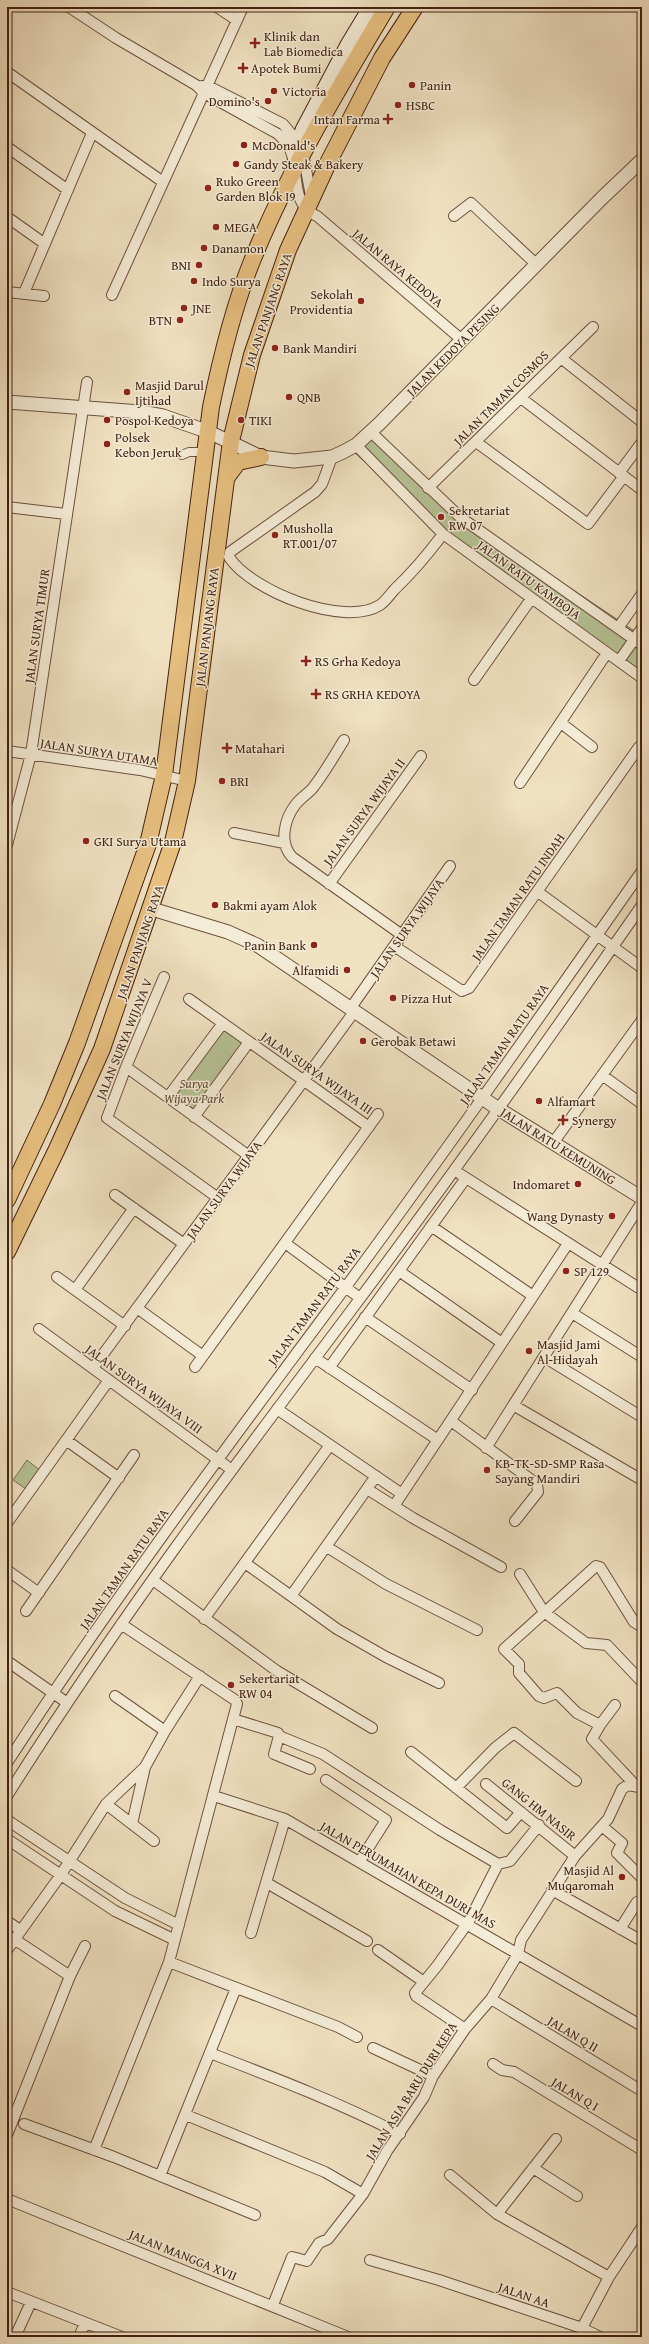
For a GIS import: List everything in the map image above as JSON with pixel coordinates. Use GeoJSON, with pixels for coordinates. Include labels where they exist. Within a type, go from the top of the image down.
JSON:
{"type":"FeatureCollection","features":[{"type":"Feature","properties":{"kind":"main road","name":"JALAN PANJANG RAYA"},"geometry":{"type":"LineString","coordinates":[[7,1200],[52,1104],[77,1043],[148,844],[164,775],[211,407],[220,363],[238,300],[252,261],[294,169],[300,150],[303,130],[344,51],[371,7]]}},
{"type":"Feature","properties":{"kind":"main road","name":"JALAN PANJANG RAYA"},"geometry":{"type":"LineString","coordinates":[[300,150],[387,7]]}},
{"type":"Feature","properties":{"kind":"main road","name":"JALAN PANJANG RAYA"},"geometry":{"type":"LineString","coordinates":[[8,1250],[57,1149],[102,1049],[152,909],[174,842],[187,781],[226,478],[252,355],[270,298],[288,250],[312,209],[361,98],[388,48],[415,7]]}},
{"type":"Feature","properties":{"kind":"main road"},"geometry":{"type":"LineString","coordinates":[[226,478],[238,462],[261,457]]}},
{"type":"Feature","properties":{"kind":"street"},"geometry":{"type":"LineString","coordinates":[[70,7],[116,38],[196,85],[283,124],[300,150],[312,209]]}},
{"type":"Feature","properties":{"kind":"street"},"geometry":{"type":"LineString","coordinates":[[217,7],[235,19]]}},
{"type":"Feature","properties":{"kind":"street"},"geometry":{"type":"LineString","coordinates":[[112,295],[206,89],[235,19],[243,7]]}},
{"type":"Feature","properties":{"kind":"street"},"geometry":{"type":"LineString","coordinates":[[7,72],[163,182]]}},
{"type":"Feature","properties":{"kind":"street"},"geometry":{"type":"LineString","coordinates":[[206,89],[278,134],[290,149],[296,188],[312,209]]}},
{"type":"Feature","properties":{"kind":"street"},"geometry":{"type":"LineString","coordinates":[[24,294],[92,133]]}},
{"type":"Feature","properties":{"kind":"street"},"geometry":{"type":"LineString","coordinates":[[7,146],[68,190]]}},
{"type":"Feature","properties":{"kind":"street","name":"JALAN KEDOYA PESING"},"geometry":{"type":"LineString","coordinates":[[7,402],[141,412],[163,416],[209,432],[234,438],[261,457],[300,461],[332,457],[356,445],[370,432],[602,198],[642,160]]}},
{"type":"Feature","properties":{"kind":"street"},"geometry":{"type":"LineString","coordinates":[[454,216],[471,203],[538,264]]}},
{"type":"Feature","properties":{"kind":"street","name":"JALAN RAYA KEDOYA"},"geometry":{"type":"LineString","coordinates":[[312,209],[462,340]]}},
{"type":"Feature","properties":{"kind":"street"},"geometry":{"type":"LineString","coordinates":[[8,220],[45,244]]}},
{"type":"Feature","properties":{"kind":"street"},"geometry":{"type":"LineString","coordinates":[[7,292],[44,296]]}},
{"type":"Feature","properties":{"kind":"street","name":"JALAN TAMAN COSMOS"},"geometry":{"type":"LineString","coordinates":[[428,488],[593,327]]}},
{"type":"Feature","properties":{"kind":"street"},"geometry":{"type":"LineString","coordinates":[[561,358],[642,422]]}},
{"type":"Feature","properties":{"kind":"street","name":"JALAN SURYA TIMUR"},"geometry":{"type":"LineString","coordinates":[[8,841],[31,754],[87,382]]}},
{"type":"Feature","properties":{"kind":"street"},"geometry":{"type":"LineString","coordinates":[[520,398],[642,490]]}},
{"type":"Feature","properties":{"kind":"street","name":"JALAN RATU KAMBOJA"},"geometry":{"type":"LineString","coordinates":[[370,432],[428,488],[484,536],[638,642]]}},
{"type":"Feature","properties":{"kind":"street"},"geometry":{"type":"LineString","coordinates":[[476,442],[588,524],[642,442]]}},
{"type":"Feature","properties":{"kind":"street","name":"JALAN RATU KAMBOJA"},"geometry":{"type":"LineString","coordinates":[[356,445],[443,534],[642,678]]}},
{"type":"Feature","properties":{"kind":"street"},"geometry":{"type":"LineString","coordinates":[[182,455],[189,452],[206,452]]}},
{"type":"Feature","properties":{"kind":"street"},"geometry":{"type":"LineString","coordinates":[[332,457],[322,484],[315,492],[230,552],[229,558],[235,566],[256,583],[273,593],[310,605],[356,612],[368,609],[380,605],[416,570],[443,534]]}},
{"type":"Feature","properties":{"kind":"street"},"geometry":{"type":"LineString","coordinates":[[7,507],[66,514]]}},
{"type":"Feature","properties":{"kind":"street"},"geometry":{"type":"LineString","coordinates":[[618,628],[642,594]]}},
{"type":"Feature","properties":{"kind":"street"},"geometry":{"type":"LineString","coordinates":[[474,680],[531,599]]}},
{"type":"Feature","properties":{"kind":"street"},"geometry":{"type":"LineString","coordinates":[[619,661],[638,642],[642,628]]}},
{"type":"Feature","properties":{"kind":"street"},"geometry":{"type":"LineString","coordinates":[[520,783],[607,653]]}},
{"type":"Feature","properties":{"kind":"street"},"geometry":{"type":"LineString","coordinates":[[561,722],[592,747]]}},
{"type":"Feature","properties":{"kind":"street"},"geometry":{"type":"LineString","coordinates":[[344,740],[312,789],[296,804],[289,816],[284,843],[285,849],[292,857],[402,935]]}},
{"type":"Feature","properties":{"kind":"street","name":"JALAN TAMAN RATU INDAH"},"geometry":{"type":"LineString","coordinates":[[394,946],[462,991],[466,991],[470,988],[639,748]]}},
{"type":"Feature","properties":{"kind":"street","name":"JALAN SURYA UTAMA"},"geometry":{"type":"LineString","coordinates":[[7,751],[164,775],[187,781]]}},
{"type":"Feature","properties":{"kind":"street","name":"JALAN SURYA WIJAYA II"},"geometry":{"type":"LineString","coordinates":[[329,884],[421,756]]}},
{"type":"Feature","properties":{"kind":"street"},"geometry":{"type":"LineString","coordinates":[[234,833],[284,843]]}},
{"type":"Feature","properties":{"kind":"street","name":"JALAN SURYA WIJAYA"},"geometry":{"type":"LineString","coordinates":[[93,1368],[304,1080],[450,866]]}},
{"type":"Feature","properties":{"kind":"street","name":"JALAN TAMAN RATU RAYA"},"geometry":{"type":"LineString","coordinates":[[7,1763],[121,1624],[231,1469],[315,1358],[453,1170],[490,1102],[642,871]]}},
{"type":"Feature","properties":{"kind":"street"},"geometry":{"type":"LineString","coordinates":[[538,892],[642,968]]}},
{"type":"Feature","properties":{"kind":"street","name":"JALAN TAMAN RATU RAYA"},"geometry":{"type":"LineString","coordinates":[[7,1796],[60,1698],[220,1460],[347,1288],[642,905]]}},
{"type":"Feature","properties":{"kind":"street"},"geometry":{"type":"LineString","coordinates":[[152,909],[243,938],[257,945],[490,1102]]}},
{"type":"Feature","properties":{"kind":"street","name":"JALAN SURYA WIJAYA V"},"geometry":{"type":"LineString","coordinates":[[164,977],[126,1067],[107,1118],[218,1198]]}},
{"type":"Feature","properties":{"kind":"street","name":"JALAN SURYA WIJAYA III"},"geometry":{"type":"LineString","coordinates":[[188,999],[369,1127]]}},
{"type":"Feature","properties":{"kind":"street"},"geometry":{"type":"LineString","coordinates":[[553,1143],[602,1075],[638,1033],[642,1020]]}},
{"type":"Feature","properties":{"kind":"street"},"geometry":{"type":"LineString","coordinates":[[168,1097],[222,1022]]}},
{"type":"Feature","properties":{"kind":"street","name":"JALAN SURYA WIJAYA III"},"geometry":{"type":"LineString","coordinates":[[194,1117],[249,1042]]}},
{"type":"Feature","properties":{"kind":"street"},"geometry":{"type":"LineString","coordinates":[[126,1067],[249,1156]]}},
{"type":"Feature","properties":{"kind":"street"},"geometry":{"type":"LineString","coordinates":[[602,1075],[642,1104]]}},
{"type":"Feature","properties":{"kind":"street","name":"JALAN RATU KEMUNING"},"geometry":{"type":"LineString","coordinates":[[490,1102],[642,1198]]}},
{"type":"Feature","properties":{"kind":"street"},"geometry":{"type":"LineString","coordinates":[[195,1367],[378,1114]]}},
{"type":"Feature","properties":{"kind":"street"},"geometry":{"type":"LineString","coordinates":[[453,1170],[568,1245],[642,1290]]}},
{"type":"Feature","properties":{"kind":"street"},"geometry":{"type":"LineString","coordinates":[[329,1368],[466,1178]]}},
{"type":"Feature","properties":{"kind":"street"},"geometry":{"type":"LineString","coordinates":[[115,1195],[184,1244]]}},
{"type":"Feature","properties":{"kind":"street"},"geometry":{"type":"LineString","coordinates":[[486,1448],[642,1202]]}},
{"type":"Feature","properties":{"kind":"street"},"geometry":{"type":"LineString","coordinates":[[75,1290],[134,1208]]}},
{"type":"Feature","properties":{"kind":"street"},"geometry":{"type":"LineString","coordinates":[[431,1226],[533,1296]]}},
{"type":"Feature","properties":{"kind":"street"},"geometry":{"type":"LineString","coordinates":[[285,1243],[359,1297]]}},
{"type":"Feature","properties":{"kind":"street"},"geometry":{"type":"LineString","coordinates":[[394,1506],[568,1245]]}},
{"type":"Feature","properties":{"kind":"street"},"geometry":{"type":"LineString","coordinates":[[399,1271],[502,1343]]}},
{"type":"Feature","properties":{"kind":"street"},"geometry":{"type":"LineString","coordinates":[[57,1277],[125,1326]]}},
{"type":"Feature","properties":{"kind":"street"},"geometry":{"type":"LineString","coordinates":[[137,1308],[203,1356]]}},
{"type":"Feature","properties":{"kind":"street"},"geometry":{"type":"LineString","coordinates":[[572,1313],[642,1357]]}},
{"type":"Feature","properties":{"kind":"street"},"geometry":{"type":"LineString","coordinates":[[365,1317],[472,1390]]}},
{"type":"Feature","properties":{"kind":"street","name":"JALAN SURYA WIJAYA VIII"},"geometry":{"type":"LineString","coordinates":[[39,1329],[231,1469]]}},
{"type":"Feature","properties":{"kind":"street"},"geometry":{"type":"LineString","coordinates":[[544,1357],[642,1417]]}},
{"type":"Feature","properties":{"kind":"street"},"geometry":{"type":"LineString","coordinates":[[315,1358],[438,1440]]}},
{"type":"Feature","properties":{"kind":"street"},"geometry":{"type":"LineString","coordinates":[[7,1523],[109,1380]]}},
{"type":"Feature","properties":{"kind":"street"},"geometry":{"type":"LineString","coordinates":[[513,1405],[642,1480]]}},
{"type":"Feature","properties":{"kind":"street"},"geometry":{"type":"LineString","coordinates":[[277,1409],[402,1494]]}},
{"type":"Feature","properties":{"kind":"street"},"geometry":{"type":"LineString","coordinates":[[451,1421],[538,1486],[538,1492],[515,1520]]}},
{"type":"Feature","properties":{"kind":"street"},"geometry":{"type":"LineString","coordinates":[[66,1440],[119,1478]]}},
{"type":"Feature","properties":{"kind":"street"},"geometry":{"type":"LineString","coordinates":[[204,1619],[330,1445]]}},
{"type":"Feature","properties":{"kind":"street"},"geometry":{"type":"LineString","coordinates":[[26,1611],[134,1455]]}},
{"type":"Feature","properties":{"kind":"street"},"geometry":{"type":"LineString","coordinates":[[291,1596],[328,1546],[376,1476]]}},
{"type":"Feature","properties":{"kind":"street"},"geometry":{"type":"LineString","coordinates":[[367,1489],[394,1506],[502,1567]]}},
{"type":"Feature","properties":{"kind":"street"},"geometry":{"type":"LineString","coordinates":[[328,1546],[386,1584],[477,1630]]}},
{"type":"Feature","properties":{"kind":"street"},"geometry":{"type":"LineString","coordinates":[[245,1563],[337,1629],[386,1657],[439,1683]]}},
{"type":"Feature","properties":{"kind":"street"},"geometry":{"type":"LineString","coordinates":[[600,1725],[577,1712],[557,1693],[544,1698],[539,1696],[519,1673],[519,1664],[504,1649],[594,1566],[598,1566],[634,1622],[642,1627]]}},
{"type":"Feature","properties":{"kind":"street"},"geometry":{"type":"LineString","coordinates":[[7,1570],[39,1593]]}},
{"type":"Feature","properties":{"kind":"street"},"geometry":{"type":"LineString","coordinates":[[520,1574],[544,1612],[586,1643],[609,1647],[642,1682]]}},
{"type":"Feature","properties":{"kind":"street"},"geometry":{"type":"LineString","coordinates":[[153,1580],[204,1619],[277,1671],[372,1728]]}},
{"type":"Feature","properties":{"kind":"street"},"geometry":{"type":"LineString","coordinates":[[94,2150],[169,1962],[214,1796],[237,1702],[121,1624]]}},
{"type":"Feature","properties":{"kind":"street"},"geometry":{"type":"LineString","coordinates":[[7,1662],[60,1698]]}},
{"type":"Feature","properties":{"kind":"street"},"geometry":{"type":"LineString","coordinates":[[132,1824],[145,1767],[165,1731],[200,1676]]}},
{"type":"Feature","properties":{"kind":"street"},"geometry":{"type":"LineString","coordinates":[[116,1696],[165,1731]]}},
{"type":"Feature","properties":{"kind":"street"},"geometry":{"type":"LineString","coordinates":[[615,1704],[592,1739],[639,1787]]}},
{"type":"Feature","properties":{"kind":"street"},"geometry":{"type":"LineString","coordinates":[[233,1719],[277,1732],[279,1736],[323,1754],[444,1833],[498,1864],[510,1861],[539,1825]]}},
{"type":"Feature","properties":{"kind":"street"},"geometry":{"type":"LineString","coordinates":[[456,1788],[495,1748],[514,1733],[576,1781]]}},
{"type":"Feature","properties":{"kind":"street"},"geometry":{"type":"LineString","coordinates":[[279,1736],[274,1754],[310,1769]]}},
{"type":"Feature","properties":{"kind":"street"},"geometry":{"type":"LineString","coordinates":[[411,1752],[507,1828],[521,1812]]}},
{"type":"Feature","properties":{"kind":"street"},"geometry":{"type":"LineString","coordinates":[[7,1950],[60,1876],[106,1804],[145,1767]]}},
{"type":"Feature","properties":{"kind":"street"},"geometry":{"type":"LineString","coordinates":[[326,1780],[386,1820],[360,1861]]}},
{"type":"Feature","properties":{"kind":"street","name":"GANG HM NASIR"},"geometry":{"type":"LineString","coordinates":[[486,1784],[539,1825],[575,1856]]}},
{"type":"Feature","properties":{"kind":"street","name":"JALAN ASIA BARU DURI KEPA"},"geometry":{"type":"LineString","coordinates":[[273,2305],[292,2257],[307,2261],[319,2243],[325,2242],[363,2194],[387,2152],[424,2097],[434,2076],[466,2029],[491,1999],[518,1954],[521,1940],[552,1890],[575,1856],[610,1815],[622,1789],[628,1785],[639,1787]]}},
{"type":"Feature","properties":{"kind":"street","name":"JALAN PERUMAHAN KEPA DURI MAS"},"geometry":{"type":"LineString","coordinates":[[214,1796],[285,1819],[360,1861],[466,1925],[642,2026]]}},
{"type":"Feature","properties":{"kind":"street"},"geometry":{"type":"LineString","coordinates":[[106,1804],[154,1841]]}},
{"type":"Feature","properties":{"kind":"street"},"geometry":{"type":"LineString","coordinates":[[251,1933],[285,1819]]}},
{"type":"Feature","properties":{"kind":"street"},"geometry":{"type":"LineString","coordinates":[[7,1820],[125,1898],[179,1925]]}},
{"type":"Feature","properties":{"kind":"street"},"geometry":{"type":"LineString","coordinates":[[602,1826],[622,1843],[617,1853],[640,1873]]}},
{"type":"Feature","properties":{"kind":"street"},"geometry":{"type":"LineString","coordinates":[[7,1839],[60,1876],[115,1911],[175,1940]]}},
{"type":"Feature","properties":{"kind":"street"},"geometry":{"type":"LineString","coordinates":[[466,2029],[416,1996],[415,1992],[466,1925],[498,1867],[498,1864]]}},
{"type":"Feature","properties":{"kind":"street"},"geometry":{"type":"LineString","coordinates":[[267,1883],[367,1940]]}},
{"type":"Feature","properties":{"kind":"street"},"geometry":{"type":"LineString","coordinates":[[552,1890],[642,1941]]}},
{"type":"Feature","properties":{"kind":"street"},"geometry":{"type":"LineString","coordinates":[[620,1928],[637,1902]]}},
{"type":"Feature","properties":{"kind":"street"},"geometry":{"type":"LineString","coordinates":[[7,1921],[20,1930]]}},
{"type":"Feature","properties":{"kind":"street"},"geometry":{"type":"LineString","coordinates":[[14,1939],[70,1976]]}},
{"type":"Feature","properties":{"kind":"street"},"geometry":{"type":"LineString","coordinates":[[7,2134],[10,2116],[70,1976],[85,1946]]}},
{"type":"Feature","properties":{"kind":"street"},"geometry":{"type":"LineString","coordinates":[[378,1950],[424,1982]]}},
{"type":"Feature","properties":{"kind":"street"},"geometry":{"type":"LineString","coordinates":[[169,1962],[338,2028],[357,2038]]}},
{"type":"Feature","properties":{"kind":"street"},"geometry":{"type":"LineString","coordinates":[[160,2176],[186,2115],[236,1988]]}},
{"type":"Feature","properties":{"kind":"street","name":"JALAN Q II"},"geometry":{"type":"LineString","coordinates":[[491,1999],[642,2091]]}},
{"type":"Feature","properties":{"kind":"street"},"geometry":{"type":"LineString","coordinates":[[373,2048],[434,2076]]}},
{"type":"Feature","properties":{"kind":"street"},"geometry":{"type":"LineString","coordinates":[[210,2053],[314,2093],[362,2114],[400,2134]]}},
{"type":"Feature","properties":{"kind":"street","name":"JALAN Q I"},"geometry":{"type":"LineString","coordinates":[[493,2064],[502,2070],[514,2072],[642,2150]]}},
{"type":"Feature","properties":{"kind":"street"},"geometry":{"type":"LineString","coordinates":[[186,2115],[325,2172],[363,2194]]}},
{"type":"Feature","properties":{"kind":"street"},"geometry":{"type":"LineString","coordinates":[[24,2124],[94,2150],[255,2215]]}},
{"type":"Feature","properties":{"kind":"street"},"geometry":{"type":"LineString","coordinates":[[497,2214],[556,2139]]}},
{"type":"Feature","properties":{"kind":"street"},"geometry":{"type":"LineString","coordinates":[[533,2168],[577,2196]]}},
{"type":"Feature","properties":{"kind":"street"},"geometry":{"type":"LineString","coordinates":[[450,2175],[497,2214],[609,2277]]}},
{"type":"Feature","properties":{"kind":"street","name":"JALAN MANGGA XVII"},"geometry":{"type":"LineString","coordinates":[[7,2199],[273,2305],[348,2337]]}},
{"type":"Feature","properties":{"kind":"street"},"geometry":{"type":"LineString","coordinates":[[582,2328],[609,2277],[642,2227]]}},
{"type":"Feature","properties":{"kind":"street","name":"JALAN AA"},"geometry":{"type":"LineString","coordinates":[[370,2260],[439,2280],[582,2328],[600,2337]]}},
{"type":"Feature","properties":{"kind":"street"},"geometry":{"type":"LineString","coordinates":[[7,2292],[122,2337]]}},
{"type":"Feature","properties":{"kind":"street"},"geometry":{"type":"LineString","coordinates":[[15,2337],[32,2302]]}},
{"type":"Feature","properties":{"kind":"street"},"geometry":{"type":"LineString","coordinates":[[79,2337],[85,2323]]}},
{"type":"Feature","properties":{"kind":"green space"},"geometry":{"type":"Polygon","coordinates":[[[378,432],[464,517],[642,636],[642,676],[444,533],[355,453],[378,432]]]}},
{"type":"Feature","properties":{"kind":"green space","name":"Surya Wijaya Park"},"geometry":{"type":"Polygon","coordinates":[[[223,1028],[246,1045],[197,1112],[173,1094],[223,1028]]]}},
{"type":"Feature","properties":{"kind":"green space"},"geometry":{"type":"Polygon","coordinates":[[[27,1460],[47,1476],[33,1494],[13,1480],[27,1460]]]}},
{"type":"Feature","properties":{"kind":"place","name":"Klinik dan Lab Biomedica"},"geometry":{"type":"Point","coordinates":[255,43]}},
{"type":"Feature","properties":{"kind":"place","name":"Apotek Bumi"},"geometry":{"type":"Point","coordinates":[243,68]}},
{"type":"Feature","properties":{"kind":"place","name":"Panin"},"geometry":{"type":"Point","coordinates":[412,85]}},
{"type":"Feature","properties":{"kind":"place","name":"Victoria"},"geometry":{"type":"Point","coordinates":[274,91]}},
{"type":"Feature","properties":{"kind":"place","name":"Domino's"},"geometry":{"type":"Point","coordinates":[268,101]}},
{"type":"Feature","properties":{"kind":"place","name":"HSBC"},"geometry":{"type":"Point","coordinates":[398,105]}},
{"type":"Feature","properties":{"kind":"place","name":"Intan Farma"},"geometry":{"type":"Point","coordinates":[388,119]}},
{"type":"Feature","properties":{"kind":"place","name":"McDonald's"},"geometry":{"type":"Point","coordinates":[244,145]}},
{"type":"Feature","properties":{"kind":"place","name":"Gandy Steak & Bakery"},"geometry":{"type":"Point","coordinates":[236,164]}},
{"type":"Feature","properties":{"kind":"place","name":"Ruko Green Garden Blok I9"},"geometry":{"type":"Point","coordinates":[208,188]}},
{"type":"Feature","properties":{"kind":"place","name":"MEGA"},"geometry":{"type":"Point","coordinates":[216,227]}},
{"type":"Feature","properties":{"kind":"place","name":"Danamon"},"geometry":{"type":"Point","coordinates":[204,248]}},
{"type":"Feature","properties":{"kind":"place","name":"BNI"},"geometry":{"type":"Point","coordinates":[199,265]}},
{"type":"Feature","properties":{"kind":"place","name":"Indo Surya"},"geometry":{"type":"Point","coordinates":[194,281]}},
{"type":"Feature","properties":{"kind":"place","name":"Sekolah Providentia"},"geometry":{"type":"Point","coordinates":[361,301]}},
{"type":"Feature","properties":{"kind":"place","name":"JNE"},"geometry":{"type":"Point","coordinates":[184,308]}},
{"type":"Feature","properties":{"kind":"place","name":"BTN"},"geometry":{"type":"Point","coordinates":[180,320]}},
{"type":"Feature","properties":{"kind":"place","name":"Bank Mandiri"},"geometry":{"type":"Point","coordinates":[275,348]}},
{"type":"Feature","properties":{"kind":"place","name":"Masjid Darul Ijtihad"},"geometry":{"type":"Point","coordinates":[127,392]}},
{"type":"Feature","properties":{"kind":"place","name":"QNB"},"geometry":{"type":"Point","coordinates":[289,397]}},
{"type":"Feature","properties":{"kind":"place","name":"Pospol Kedoya"},"geometry":{"type":"Point","coordinates":[107,420]}},
{"type":"Feature","properties":{"kind":"place","name":"TIKI"},"geometry":{"type":"Point","coordinates":[241,420]}},
{"type":"Feature","properties":{"kind":"place","name":"Polsek Kebon Jeruk"},"geometry":{"type":"Point","coordinates":[107,444]}},
{"type":"Feature","properties":{"kind":"place","name":"Sekretariat RW 07"},"geometry":{"type":"Point","coordinates":[441,517]}},
{"type":"Feature","properties":{"kind":"place","name":"Musholla RT.001/07"},"geometry":{"type":"Point","coordinates":[275,535]}},
{"type":"Feature","properties":{"kind":"place","name":"RS Grha Kedoya"},"geometry":{"type":"Point","coordinates":[306,661]}},
{"type":"Feature","properties":{"kind":"place","name":"RS GRHA KEDOYA"},"geometry":{"type":"Point","coordinates":[316,694]}},
{"type":"Feature","properties":{"kind":"place","name":"Matahari"},"geometry":{"type":"Point","coordinates":[227,748]}},
{"type":"Feature","properties":{"kind":"place","name":"BRI"},"geometry":{"type":"Point","coordinates":[222,781]}},
{"type":"Feature","properties":{"kind":"place","name":"GKI Surya Utama"},"geometry":{"type":"Point","coordinates":[86,841]}},
{"type":"Feature","properties":{"kind":"place","name":"Bakmi ayam Alok"},"geometry":{"type":"Point","coordinates":[215,905]}},
{"type":"Feature","properties":{"kind":"place","name":"Panin Bank"},"geometry":{"type":"Point","coordinates":[314,945]}},
{"type":"Feature","properties":{"kind":"place","name":"Alfamidi"},"geometry":{"type":"Point","coordinates":[347,970]}},
{"type":"Feature","properties":{"kind":"place","name":"Pizza Hut"},"geometry":{"type":"Point","coordinates":[393,998]}},
{"type":"Feature","properties":{"kind":"place","name":"Gerobak Betawi"},"geometry":{"type":"Point","coordinates":[363,1041]}},
{"type":"Feature","properties":{"kind":"place","name":"Alfamart"},"geometry":{"type":"Point","coordinates":[539,1101]}},
{"type":"Feature","properties":{"kind":"place","name":"Synergy"},"geometry":{"type":"Point","coordinates":[563,1120]}},
{"type":"Feature","properties":{"kind":"place","name":"Indomaret"},"geometry":{"type":"Point","coordinates":[578,1184]}},
{"type":"Feature","properties":{"kind":"place","name":"Wang Dynasty"},"geometry":{"type":"Point","coordinates":[612,1216]}},
{"type":"Feature","properties":{"kind":"place","name":"SP 129"},"geometry":{"type":"Point","coordinates":[566,1271]}},
{"type":"Feature","properties":{"kind":"place","name":"Masjid Jami Al-Hidayah"},"geometry":{"type":"Point","coordinates":[529,1351]}},
{"type":"Feature","properties":{"kind":"place","name":"KB-TK-SD-SMP Rasa Sayang Mandiri"},"geometry":{"type":"Point","coordinates":[487,1470]}},
{"type":"Feature","properties":{"kind":"place","name":"Sekertariat RW 04"},"geometry":{"type":"Point","coordinates":[231,1685]}},
{"type":"Feature","properties":{"kind":"place","name":"Masjid Al Muqaromah"},"geometry":{"type":"Point","coordinates":[622,1877]}}]}
